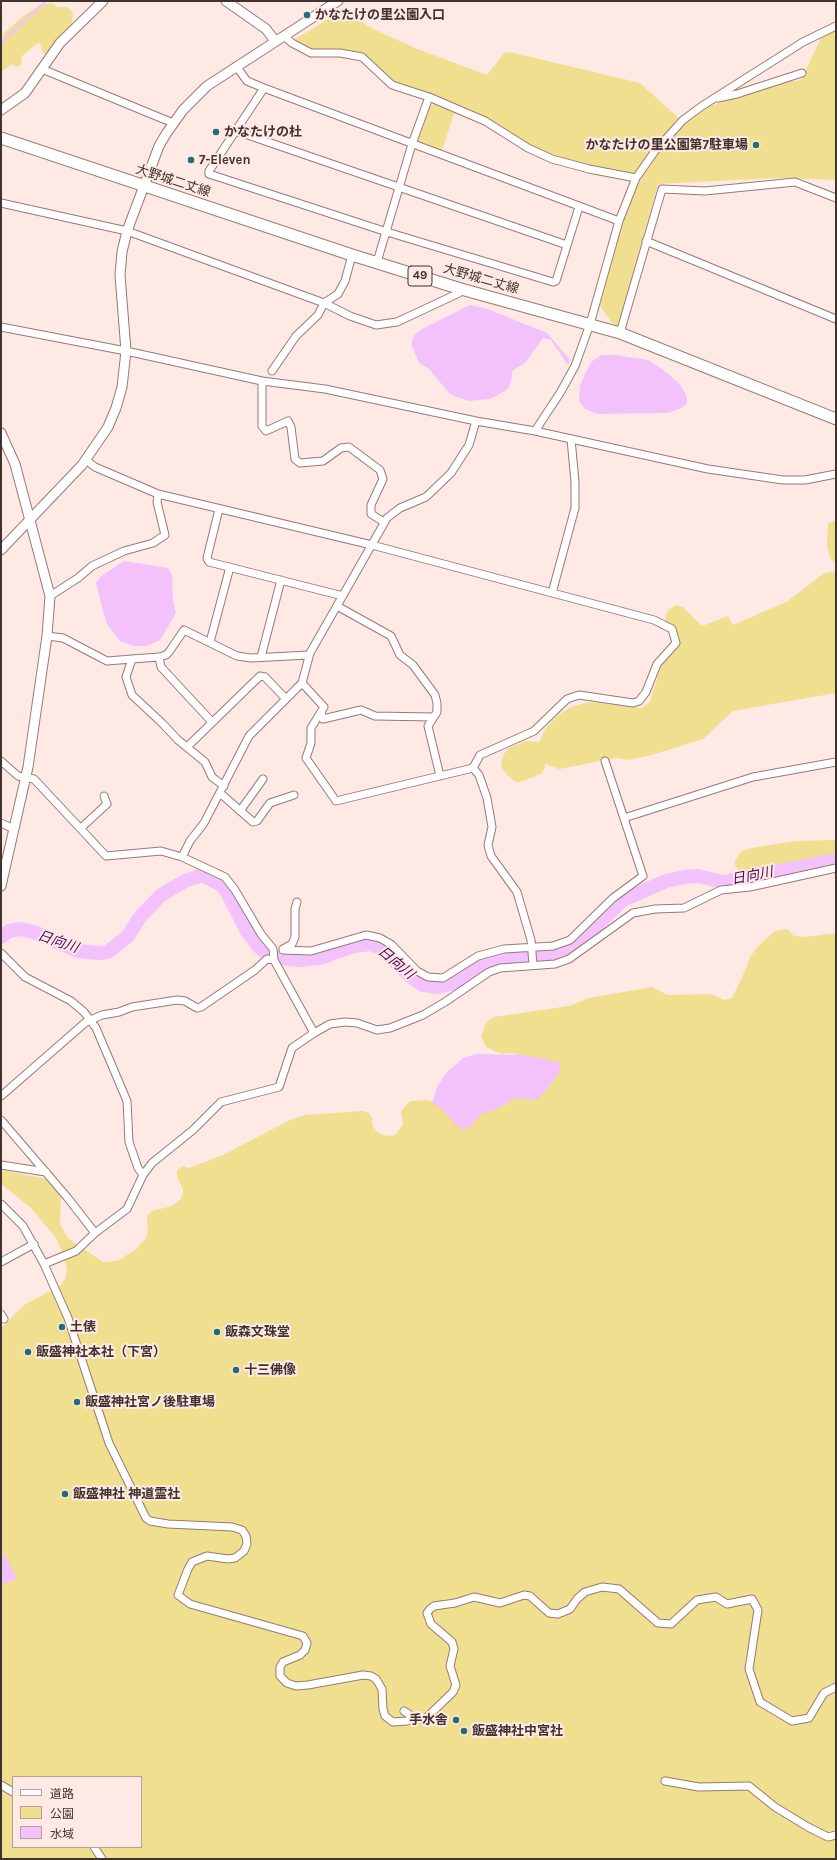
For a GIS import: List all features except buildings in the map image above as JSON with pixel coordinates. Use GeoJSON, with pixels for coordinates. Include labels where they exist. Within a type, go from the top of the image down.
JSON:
{"type":"FeatureCollection","features":[{"type":"Feature","properties":{"kind":"main road","name":"大野城二丈線"},"geometry":{"type":"LineString","coordinates":[[1,138],[352,255],[461,289],[620,333],[836,419]]}},
{"type":"Feature","properties":{"kind":"street"},"geometry":{"type":"LineString","coordinates":[[1,110],[25,93],[60,43],[103,1]]}},
{"type":"Feature","properties":{"kind":"street"},"geometry":{"type":"LineString","coordinates":[[226,1],[266,29],[275,42]]}},
{"type":"Feature","properties":{"kind":"street"},"geometry":{"type":"LineString","coordinates":[[1,550],[86,460],[108,427],[116,408],[122,387],[126,351],[120,275],[127,232],[159,146],[173,123],[195,97],[207,86],[338,1]]}},
{"type":"Feature","properties":{"kind":"street"},"geometry":{"type":"LineString","coordinates":[[535,431],[560,393],[575,366],[590,324],[619,221],[636,178],[655,151],[684,120],[803,42],[836,26]]}},
{"type":"Feature","properties":{"kind":"street"},"geometry":{"type":"LineString","coordinates":[[284,36],[292,43],[311,53],[340,53],[362,57],[392,85],[429,97],[485,121],[528,148],[552,159],[590,169],[636,178]]}},
{"type":"Feature","properties":{"kind":"street"},"geometry":{"type":"LineString","coordinates":[[236,66],[247,81],[264,88],[619,221]]}},
{"type":"Feature","properties":{"kind":"street"},"geometry":{"type":"LineString","coordinates":[[42,69],[173,123]]}},
{"type":"Feature","properties":{"kind":"street"},"geometry":{"type":"LineString","coordinates":[[716,98],[737,94],[802,73]]}},
{"type":"Feature","properties":{"kind":"street"},"geometry":{"type":"LineString","coordinates":[[264,88],[209,174],[387,232],[554,282],[556,281],[579,207]]}},
{"type":"Feature","properties":{"kind":"street"},"geometry":{"type":"LineString","coordinates":[[377,262],[412,144],[429,97]]}},
{"type":"Feature","properties":{"kind":"street"},"geometry":{"type":"LineString","coordinates":[[236,131],[567,245]]}},
{"type":"Feature","properties":{"kind":"street"},"geometry":{"type":"LineString","coordinates":[[620,333],[662,189],[680,191],[726,190],[795,182],[836,198]]}},
{"type":"Feature","properties":{"kind":"street"},"geometry":{"type":"LineString","coordinates":[[1,203],[127,232],[324,303],[350,316],[376,325],[397,322],[459,293],[461,289]]}},
{"type":"Feature","properties":{"kind":"street"},"geometry":{"type":"LineString","coordinates":[[646,241],[836,319]]}},
{"type":"Feature","properties":{"kind":"street"},"geometry":{"type":"LineString","coordinates":[[272,371],[286,348],[318,315],[324,303],[338,294],[345,281],[352,255]]}},
{"type":"Feature","properties":{"kind":"street"},"geometry":{"type":"LineString","coordinates":[[1,327],[126,351],[262,381],[326,389],[476,421],[535,431],[708,469],[783,480],[805,480],[836,474]]}},
{"type":"Feature","properties":{"kind":"street"},"geometry":{"type":"LineString","coordinates":[[262,381],[262,426],[266,431],[288,421],[291,427],[295,459],[300,463],[322,461],[341,448],[349,447],[380,470],[384,479],[371,505],[372,514],[384,522]]}},
{"type":"Feature","properties":{"kind":"street"},"geometry":{"type":"LineString","coordinates":[[182,857],[190,842],[204,823],[249,736],[302,683],[309,655],[384,522],[400,508],[426,496],[451,473],[469,445],[476,421]]}},
{"type":"Feature","properties":{"kind":"street"},"geometry":{"type":"LineString","coordinates":[[1,433],[15,464],[50,596],[47,636],[26,777],[1,886]]}},
{"type":"Feature","properties":{"kind":"street"},"geometry":{"type":"LineString","coordinates":[[552,593],[575,508],[575,482],[571,439]]}},
{"type":"Feature","properties":{"kind":"street"},"geometry":{"type":"LineString","coordinates":[[86,460],[95,466],[158,494],[372,545],[660,622],[672,629],[676,643],[657,664],[646,692],[639,701],[633,703],[579,695],[567,699],[534,731],[480,755],[473,768],[336,800],[306,758],[311,743],[310,728],[324,707],[302,683]]}},
{"type":"Feature","properties":{"kind":"street"},"geometry":{"type":"LineString","coordinates":[[50,596],[78,578],[92,566],[124,551],[153,543],[165,535],[157,502],[158,494]]}},
{"type":"Feature","properties":{"kind":"street"},"geometry":{"type":"LineString","coordinates":[[219,508],[207,558],[208,562],[343,596]]}},
{"type":"Feature","properties":{"kind":"street"},"geometry":{"type":"LineString","coordinates":[[210,642],[230,567]]}},
{"type":"Feature","properties":{"kind":"street"},"geometry":{"type":"LineString","coordinates":[[261,657],[281,580]]}},
{"type":"Feature","properties":{"kind":"street"},"geometry":{"type":"LineString","coordinates":[[337,606],[391,636],[400,655],[413,666],[435,695],[437,712],[428,726],[440,776]]}},
{"type":"Feature","properties":{"kind":"street"},"geometry":{"type":"LineString","coordinates":[[47,636],[63,638],[107,661],[159,657],[166,655],[184,630],[237,656],[261,657],[309,655]]}},
{"type":"Feature","properties":{"kind":"street"},"geometry":{"type":"LineString","coordinates":[[159,657],[161,668],[212,722]]}},
{"type":"Feature","properties":{"kind":"street"},"geometry":{"type":"LineString","coordinates":[[132,659],[126,677],[132,695],[178,740],[205,762],[212,777],[224,786]]}},
{"type":"Feature","properties":{"kind":"street"},"geometry":{"type":"LineString","coordinates":[[187,747],[260,676],[265,677],[286,699]]}},
{"type":"Feature","properties":{"kind":"street"},"geometry":{"type":"LineString","coordinates":[[321,712],[323,719],[361,710],[375,716],[434,717]]}},
{"type":"Feature","properties":{"kind":"street"},"geometry":{"type":"LineString","coordinates":[[1,761],[18,776],[34,779],[106,856],[161,851],[182,857],[225,877],[235,890],[261,934],[272,949],[274,960],[314,1033]]}},
{"type":"Feature","properties":{"kind":"street"},"geometry":{"type":"LineString","coordinates":[[272,949],[311,951],[366,935],[380,938],[392,945],[417,971],[428,977],[443,978],[478,956],[504,949],[532,946],[553,946],[570,940],[612,898],[643,876],[605,761]]}},
{"type":"Feature","properties":{"kind":"street"},"geometry":{"type":"LineString","coordinates":[[624,818],[753,777],[836,762]]}},
{"type":"Feature","properties":{"kind":"street"},"geometry":{"type":"LineString","coordinates":[[473,768],[479,775],[487,798],[492,827],[488,845],[491,856],[517,892],[532,946],[533,965]]}},
{"type":"Feature","properties":{"kind":"street"},"geometry":{"type":"LineString","coordinates":[[240,811],[263,779]]}},
{"type":"Feature","properties":{"kind":"street"},"geometry":{"type":"LineString","coordinates":[[220,793],[253,822],[257,822],[270,803],[294,795]]}},
{"type":"Feature","properties":{"kind":"street"},"geometry":{"type":"LineString","coordinates":[[81,828],[107,804],[104,796]]}},
{"type":"Feature","properties":{"kind":"street"},"geometry":{"type":"LineString","coordinates":[[1,823],[14,829]]}},
{"type":"Feature","properties":{"kind":"street"},"geometry":{"type":"LineString","coordinates":[[44,1264],[76,1252],[95,1233],[127,1209],[143,1175],[152,1163],[194,1130],[221,1102],[280,1087],[292,1048],[330,1024],[345,1022],[357,1023],[377,1030],[390,1028],[423,1015],[489,972],[533,965],[555,964],[569,959],[633,913],[655,909],[684,908],[698,903],[722,890],[750,887],[836,868]]}},
{"type":"Feature","properties":{"kind":"street"},"geometry":{"type":"LineString","coordinates":[[283,950],[292,944],[295,937],[295,909],[297,902]]}},
{"type":"Feature","properties":{"kind":"street"},"geometry":{"type":"LineString","coordinates":[[1,953],[25,977],[71,1001],[84,1012],[96,1028],[127,1101],[129,1142],[135,1161],[143,1175]]}},
{"type":"Feature","properties":{"kind":"street"},"geometry":{"type":"LineString","coordinates":[[1,1096],[90,1020],[102,1015],[119,1012],[132,1007],[177,1000],[185,1001],[197,1008],[201,1007],[267,960],[274,960]]}},
{"type":"Feature","properties":{"kind":"street"},"geometry":{"type":"LineString","coordinates":[[1,1120],[46,1172],[95,1233]]}},
{"type":"Feature","properties":{"kind":"street"},"geometry":{"type":"LineString","coordinates":[[1,1165],[46,1172]]}},
{"type":"Feature","properties":{"kind":"street"},"geometry":{"type":"LineString","coordinates":[[1,1204],[23,1226],[44,1264],[68,1318],[109,1443],[146,1518],[150,1521],[168,1524],[232,1526],[242,1530],[246,1536],[247,1544],[244,1551],[236,1558],[228,1559],[207,1556],[192,1562],[178,1595],[182,1600],[190,1604],[303,1636],[307,1642],[305,1650],[300,1656],[283,1662],[280,1667],[280,1676],[287,1683],[296,1686],[371,1676],[376,1679],[382,1689],[383,1709],[385,1716],[393,1722],[407,1721],[413,1717]]}},
{"type":"Feature","properties":{"kind":"street"},"geometry":{"type":"LineString","coordinates":[[1,1262],[34,1244]]}},
{"type":"Feature","properties":{"kind":"street"},"geometry":{"type":"LineString","coordinates":[[404,1711],[413,1717],[424,1720],[431,1714],[437,1705],[453,1692],[456,1685],[450,1666],[454,1649],[452,1642],[431,1624],[427,1613],[434,1606],[454,1603],[474,1597],[500,1602],[524,1595],[530,1596],[550,1613],[558,1614],[570,1609],[577,1599],[585,1592],[602,1587],[619,1589],[658,1623],[671,1624],[697,1600],[716,1596],[727,1604],[752,1599],[758,1610],[750,1669],[760,1702],[792,1722],[809,1718],[824,1693],[836,1687]]}},
{"type":"Feature","properties":{"kind":"street"},"geometry":{"type":"LineString","coordinates":[[665,1781],[699,1787],[749,1786],[775,1807],[808,1827],[828,1837],[836,1835]]}},
{"type":"Feature","properties":{"kind":"street"},"geometry":{"type":"LineString","coordinates":[[1,1785],[12,1791]]}},
{"type":"Feature","properties":{"kind":"street"},"geometry":{"type":"LineString","coordinates":[[95,1848],[102,1859]]}},
{"type":"Feature","properties":{"kind":"green space"},"geometry":{"type":"Polygon","coordinates":[[[51,3],[58,7],[68,7],[73,13],[72,25],[49,54],[44,54],[39,42],[22,56],[21,65],[15,67],[12,64],[1,72],[1,48],[4,33],[25,15],[40,5],[51,3]]]}},
{"type":"Feature","properties":{"kind":"green space"},"geometry":{"type":"Polygon","coordinates":[[[345,9],[369,27],[415,48],[487,75],[504,53],[510,52],[640,83],[685,124],[710,106],[776,84],[801,80],[821,38],[836,31],[836,180],[775,178],[658,184],[618,326],[612,323],[600,306],[625,216],[632,195],[642,178],[579,163],[532,147],[487,118],[394,83],[369,58],[361,53],[332,49],[311,51],[293,42],[295,39],[345,9]]]}},
{"type":"Feature","properties":{"kind":"green space"},"geometry":{"type":"Polygon","coordinates":[[[437,103],[455,110],[442,151],[417,142],[430,106],[437,103]]]}},
{"type":"Feature","properties":{"kind":"green space"},"geometry":{"type":"Polygon","coordinates":[[[836,521],[836,564],[831,559],[827,548],[828,524],[836,521]]]}},
{"type":"Feature","properties":{"kind":"green space"},"geometry":{"type":"Polygon","coordinates":[[[836,571],[836,693],[733,711],[703,739],[652,755],[629,760],[617,758],[559,769],[545,764],[545,768],[541,774],[517,783],[508,776],[502,768],[501,762],[504,754],[509,748],[525,741],[539,742],[545,729],[558,715],[571,707],[589,702],[642,708],[650,702],[661,665],[675,651],[665,617],[668,610],[676,605],[683,607],[702,626],[728,616],[733,625],[788,601],[824,573],[836,571]]]}},
{"type":"Feature","properties":{"kind":"green space"},"geometry":{"type":"Polygon","coordinates":[[[836,840],[836,858],[760,874],[740,873],[735,865],[735,860],[741,852],[751,848],[796,841],[836,840]]]}},
{"type":"Feature","properties":{"kind":"green space"},"geometry":{"type":"Polygon","coordinates":[[[787,929],[794,936],[805,937],[836,933],[836,1859],[1,1859],[1,1328],[24,1305],[60,1286],[65,1279],[67,1270],[64,1256],[56,1238],[31,1208],[1,1184],[1,1170],[47,1179],[61,1195],[60,1224],[68,1238],[103,1262],[117,1261],[135,1250],[145,1239],[148,1232],[147,1216],[152,1211],[172,1206],[180,1200],[183,1194],[183,1189],[177,1177],[177,1170],[183,1166],[189,1168],[225,1154],[290,1120],[305,1115],[362,1111],[369,1113],[372,1118],[372,1125],[378,1133],[387,1136],[395,1135],[403,1125],[401,1111],[410,1101],[427,1100],[481,1111],[503,1106],[508,1102],[528,1060],[512,1053],[501,1054],[486,1047],[481,1036],[487,1021],[494,1017],[569,1006],[589,998],[652,987],[668,995],[711,994],[724,1000],[732,998],[750,957],[758,946],[775,931],[787,929]]]}},
{"type":"Feature","properties":{"kind":"water"},"geometry":{"type":"Polygon","coordinates":[[[470,305],[485,308],[547,333],[570,360],[568,365],[551,340],[543,338],[525,363],[512,371],[512,378],[509,387],[505,391],[490,399],[468,401],[450,394],[428,368],[419,363],[411,344],[415,334],[424,328],[470,305]]]}},
{"type":"Feature","properties":{"kind":"water"},"geometry":{"type":"Polygon","coordinates":[[[601,355],[615,355],[648,360],[680,384],[687,397],[687,403],[682,408],[668,413],[598,414],[585,409],[579,401],[580,385],[591,362],[601,355]]]}},
{"type":"Feature","properties":{"kind":"water"},"geometry":{"type":"Polygon","coordinates":[[[124,561],[168,568],[172,575],[173,600],[176,613],[160,640],[147,646],[133,646],[120,641],[107,624],[103,611],[96,583],[101,576],[124,561]]]}},
{"type":"Feature","properties":{"kind":"water"},"geometry":{"type":"Polygon","coordinates":[[[477,1054],[522,1055],[546,1059],[560,1063],[559,1074],[537,1100],[515,1098],[497,1109],[481,1114],[470,1127],[460,1129],[443,1110],[432,1103],[437,1087],[447,1072],[463,1058],[477,1054]]]}},
{"type":"Feature","properties":{"kind":"water"},"geometry":{"type":"Polygon","coordinates":[[[1,1555],[5,1556],[17,1578],[1,1585],[1,1555]]]}},
{"type":"Feature","properties":{"kind":"waterway"},"geometry":{"type":"LineString","coordinates":[[1,43],[46,1]]}},
{"type":"Feature","properties":{"kind":"waterway","name":"日向川"},"geometry":{"type":"LineString","coordinates":[[1,937],[9,931],[20,929],[34,932],[78,951],[98,953],[108,952],[128,936],[140,917],[161,895],[185,881],[202,875],[220,884],[227,892],[248,933],[267,954],[278,958],[299,960],[320,958],[354,946],[370,944],[380,947],[411,977],[423,985],[437,987],[455,983],[480,967],[492,962],[510,958],[562,952],[575,946],[623,900],[666,881],[698,876],[723,882],[836,860]]}},
{"type":"Feature","properties":{"kind":"place","name":"かなたけの里公園入口"},"geometry":{"type":"Point","coordinates":[307,15]}},
{"type":"Feature","properties":{"kind":"place","name":"かなたけの杜"},"geometry":{"type":"Point","coordinates":[216,132]}},
{"type":"Feature","properties":{"kind":"place","name":"かなたけの里公園第7駐車場"},"geometry":{"type":"Point","coordinates":[756,145]}},
{"type":"Feature","properties":{"kind":"place","name":"7-Eleven"},"geometry":{"type":"Point","coordinates":[191,160]}},
{"type":"Feature","properties":{"kind":"place","name":"土俵"},"geometry":{"type":"Point","coordinates":[62,1327]}},
{"type":"Feature","properties":{"kind":"place","name":"飯森文珠堂"},"geometry":{"type":"Point","coordinates":[217,1332]}},
{"type":"Feature","properties":{"kind":"place","name":"飯盛神社本社（下宮）"},"geometry":{"type":"Point","coordinates":[28,1352]}},
{"type":"Feature","properties":{"kind":"place","name":"十三佛像"},"geometry":{"type":"Point","coordinates":[236,1370]}},
{"type":"Feature","properties":{"kind":"place","name":"飯盛神社宮ノ後駐車場"},"geometry":{"type":"Point","coordinates":[77,1402]}},
{"type":"Feature","properties":{"kind":"place","name":"飯盛神社 神道霊社"},"geometry":{"type":"Point","coordinates":[65,1494]}},
{"type":"Feature","properties":{"kind":"place","name":"手水舎"},"geometry":{"type":"Point","coordinates":[456,1720]}},
{"type":"Feature","properties":{"kind":"place","name":"飯盛神社中宮社"},"geometry":{"type":"Point","coordinates":[464,1731]}}]}
